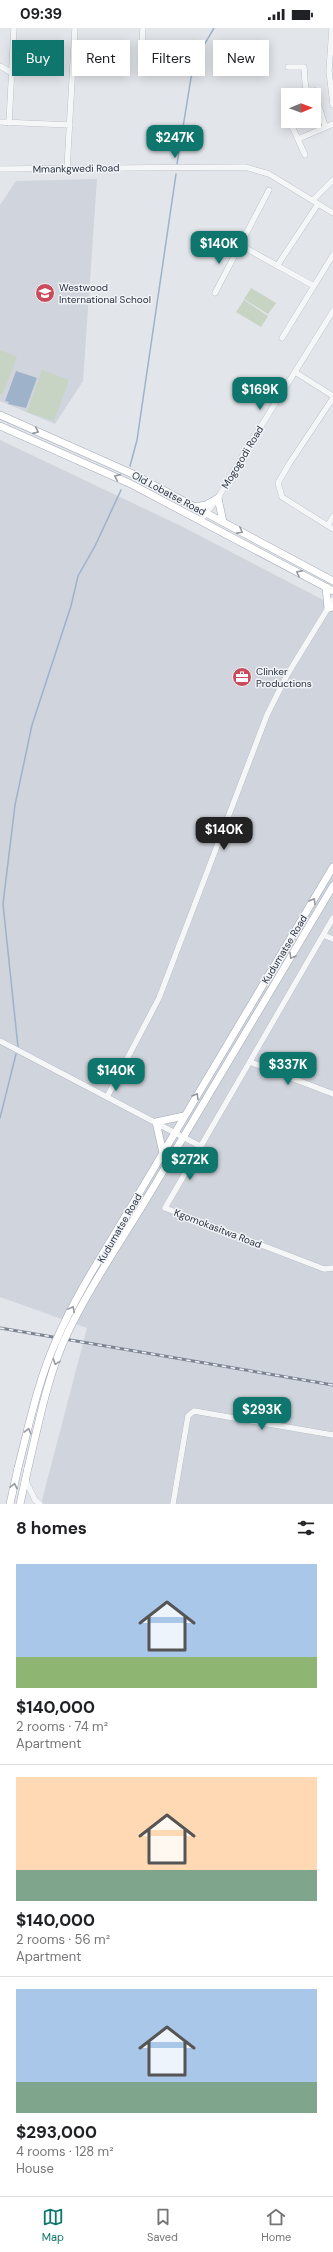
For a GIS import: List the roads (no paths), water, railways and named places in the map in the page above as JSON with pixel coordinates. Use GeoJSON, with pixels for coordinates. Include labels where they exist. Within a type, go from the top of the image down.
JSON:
{"type":"FeatureCollection","features":[{"type":"Feature","properties":{"kind":"main road","name":"Old Lobatse Road"},"geometry":{"type":"LineString","coordinates":[[0,415],[135,475],[333,581]]}},
{"type":"Feature","properties":{"kind":"main road","name":"Old Lobatse Road"},"geometry":{"type":"LineString","coordinates":[[0,426],[132,484],[333,591]]}},
{"type":"Feature","properties":{"kind":"main road"},"geometry":{"type":"LineString","coordinates":[[195,507],[206,505],[218,498],[223,522]]}},
{"type":"Feature","properties":{"kind":"main road"},"geometry":{"type":"LineString","coordinates":[[326,587],[330,608]]}},
{"type":"Feature","properties":{"kind":"main road","name":"Kudumatse Road"},"geometry":{"type":"LineString","coordinates":[[10,1504],[18,1468],[44,1372],[56,1341],[72,1308],[162,1153],[333,867]]}},
{"type":"Feature","properties":{"kind":"main road","name":"Kudumatse Road"},"geometry":{"type":"LineString","coordinates":[[20,1504],[41,1412],[63,1343],[79,1310],[185,1137],[333,886]]}},
{"type":"Feature","properties":{"kind":"main road"},"geometry":{"type":"LineString","coordinates":[[162,1153],[156,1122],[184,1116]]}},
{"type":"Feature","properties":{"kind":"street"},"geometry":{"type":"LineString","coordinates":[[13,40],[14,28]]}},
{"type":"Feature","properties":{"kind":"street"},"geometry":{"type":"LineString","coordinates":[[67,168],[75,28]]}},
{"type":"Feature","properties":{"kind":"street"},"geometry":{"type":"LineString","coordinates":[[142,40],[143,28]]}},
{"type":"Feature","properties":{"kind":"street"},"geometry":{"type":"LineString","coordinates":[[332,32],[329,71],[333,104]]}},
{"type":"Feature","properties":{"kind":"street"},"geometry":{"type":"LineString","coordinates":[[0,66],[12,74],[9,123]]}},
{"type":"Feature","properties":{"kind":"street"},"geometry":{"type":"LineString","coordinates":[[288,66],[304,67],[306,88]]}},
{"type":"Feature","properties":{"kind":"street"},"geometry":{"type":"LineString","coordinates":[[321,113],[325,126]]}},
{"type":"Feature","properties":{"kind":"street"},"geometry":{"type":"LineString","coordinates":[[0,122],[70,125]]}},
{"type":"Feature","properties":{"kind":"street"},"geometry":{"type":"LineString","coordinates":[[298,140],[325,126],[333,124]]}},
{"type":"Feature","properties":{"kind":"street"},"geometry":{"type":"LineString","coordinates":[[292,128],[305,155]]}},
{"type":"Feature","properties":{"kind":"street","name":"Mmankgwedi Road"},"geometry":{"type":"LineString","coordinates":[[0,168],[245,167],[269,174],[333,213]]}},
{"type":"Feature","properties":{"kind":"street"},"geometry":{"type":"LineString","coordinates":[[277,266],[315,202],[333,180]]}},
{"type":"Feature","properties":{"kind":"street"},"geometry":{"type":"LineString","coordinates":[[215,293],[269,190]]}},
{"type":"Feature","properties":{"kind":"street"},"geometry":{"type":"LineString","coordinates":[[240,245],[314,286]]}},
{"type":"Feature","properties":{"kind":"street"},"geometry":{"type":"LineString","coordinates":[[282,338],[333,255]]}},
{"type":"Feature","properties":{"kind":"street","name":"Mogogodi Road"},"geometry":{"type":"LineString","coordinates":[[201,520],[218,498],[333,311]]}},
{"type":"Feature","properties":{"kind":"street"},"geometry":{"type":"LineString","coordinates":[[295,372],[333,397],[278,483],[282,497],[330,527],[333,517]]}},
{"type":"Feature","properties":{"kind":"street"},"geometry":{"type":"LineString","coordinates":[[107,1097],[159,998],[267,715],[287,675],[330,608],[333,600]]}},
{"type":"Feature","properties":{"kind":"street","name":"Kgomokasitwa Road"},"geometry":{"type":"LineString","coordinates":[[333,918],[165,1208],[324,1269],[333,1268]]}},
{"type":"Feature","properties":{"kind":"street"},"geometry":{"type":"LineString","coordinates":[[323,935],[333,939]]}},
{"type":"Feature","properties":{"kind":"street"},"geometry":{"type":"LineString","coordinates":[[0,1041],[14,1050],[200,1146]]}},
{"type":"Feature","properties":{"kind":"street"},"geometry":{"type":"LineString","coordinates":[[250,1062],[333,1094]]}},
{"type":"Feature","properties":{"kind":"street"},"geometry":{"type":"LineString","coordinates":[[174,1504],[188,1416],[194,1411],[333,1436]]}},
{"type":"Feature","properties":{"kind":"street"},"geometry":{"type":"LineString","coordinates":[[25,1479],[35,1500],[40,1504]]}},
{"type":"Feature","properties":{"kind":"water"},"geometry":{"type":"Polygon","coordinates":[[[16,371],[37,378],[26,408],[8,404],[9,402],[5,401],[16,371]]]}},
{"type":"Feature","properties":{"kind":"waterway"},"geometry":{"type":"LineString","coordinates":[[177,164],[191,78],[197,57],[214,28]]}},
{"type":"Feature","properties":{"kind":"waterway"},"geometry":{"type":"LineString","coordinates":[[130,466],[137,440],[176,174]]}},
{"type":"Feature","properties":{"kind":"waterway"},"geometry":{"type":"LineString","coordinates":[[18,1047],[3,904],[15,805],[32,725],[71,606],[78,576],[95,546],[121,490]]}},
{"type":"Feature","properties":{"kind":"waterway"},"geometry":{"type":"LineString","coordinates":[[0,1118],[16,1054]]}},
{"type":"Feature","properties":{"kind":"railway"},"geometry":{"type":"LineString","coordinates":[[0,1328],[333,1385]]}},
{"type":"Feature","properties":{"kind":"place","name":"Westwood International School"},"geometry":{"type":"Point","coordinates":[45,293]}},
{"type":"Feature","properties":{"kind":"place","name":"Clinker Productions"},"geometry":{"type":"Point","coordinates":[242,677]}}]}
